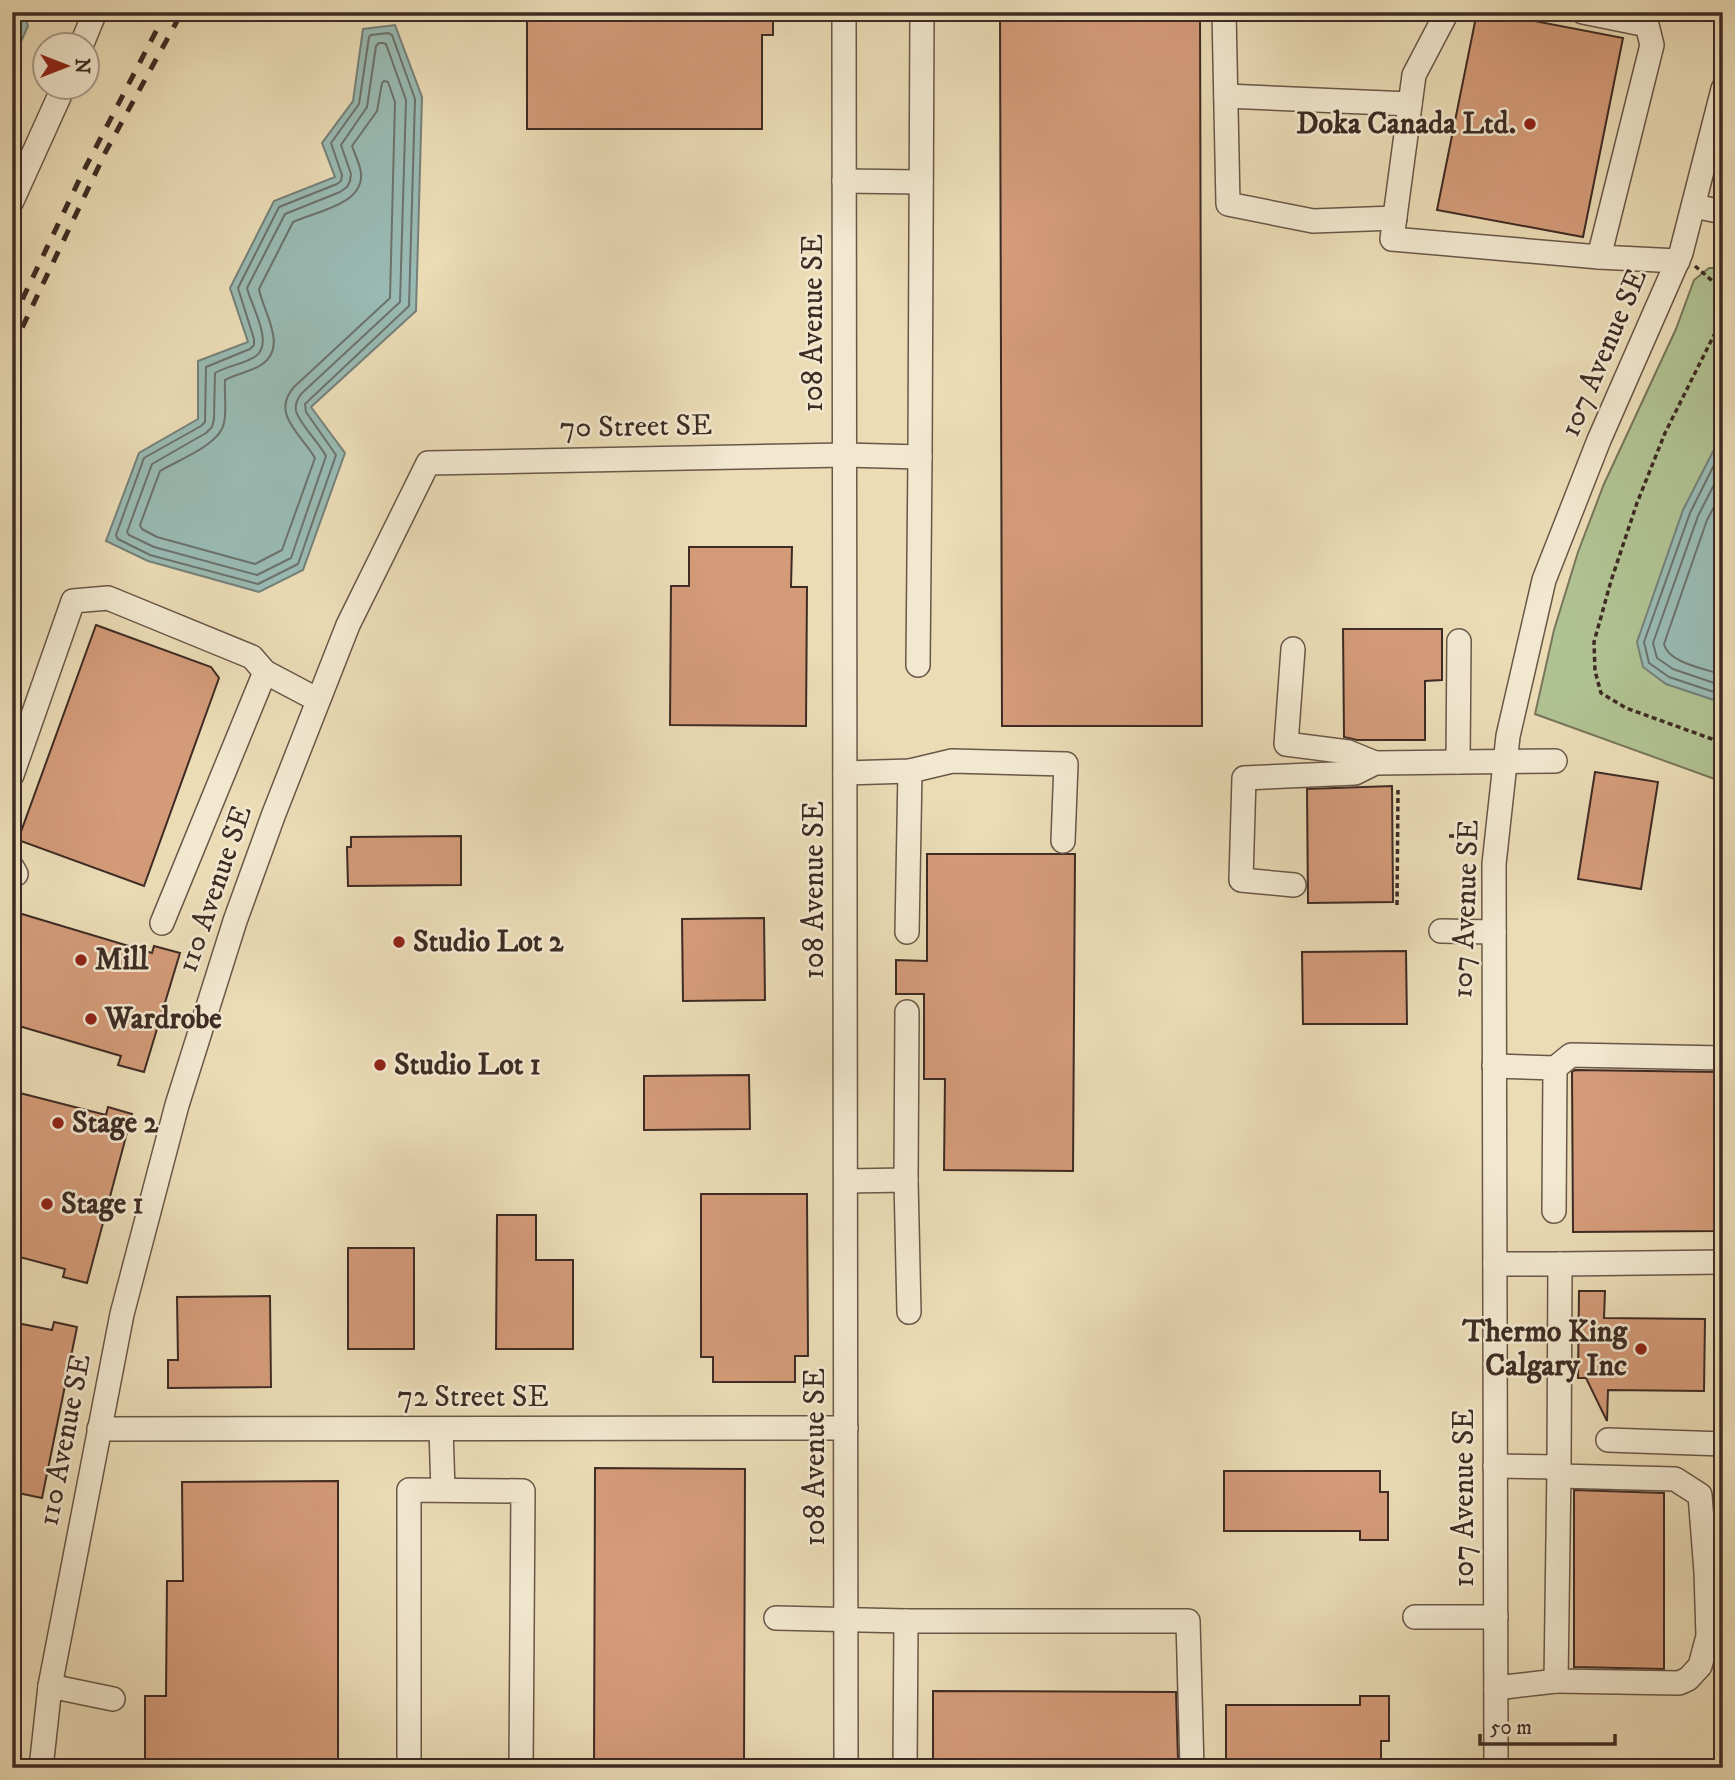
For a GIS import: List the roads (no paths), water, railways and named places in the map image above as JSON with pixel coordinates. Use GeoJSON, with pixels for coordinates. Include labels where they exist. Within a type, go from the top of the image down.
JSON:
{"type":"FeatureCollection","features":[{"type":"Feature","properties":{"kind":"street"},"geometry":{"type":"LineString","coordinates":[[87,32],[95,12]]}},
{"type":"Feature","properties":{"kind":"street","name":"108 Avenue SE"},"geometry":{"type":"LineString","coordinates":[[844,12],[846,1768]]}},
{"type":"Feature","properties":{"kind":"street"},"geometry":{"type":"LineString","coordinates":[[918,665],[922,12]]}},
{"type":"Feature","properties":{"kind":"street"},"geometry":{"type":"LineString","coordinates":[[1224,12],[1228,204],[1313,221],[1395,218]]}},
{"type":"Feature","properties":{"kind":"street"},"geometry":{"type":"LineString","coordinates":[[1447,12],[1414,75],[1392,239],[1599,257],[1679,257]]}},
{"type":"Feature","properties":{"kind":"street"},"geometry":{"type":"LineString","coordinates":[[1583,12],[1647,25],[1653,45],[1599,257]]}},
{"type":"Feature","properties":{"kind":"street","name":"107 Avenue SE"},"geometry":{"type":"LineString","coordinates":[[1496,1768],[1494,864],[1508,736],[1544,580],[1599,440],[1679,257],[1723,89]]}},
{"type":"Feature","properties":{"kind":"street"},"geometry":{"type":"LineString","coordinates":[[1226,96],[1410,104]]}},
{"type":"Feature","properties":{"kind":"street"},"geometry":{"type":"LineString","coordinates":[[12,201],[57,102]]}},
{"type":"Feature","properties":{"kind":"street"},"geometry":{"type":"LineString","coordinates":[[844,181],[921,182]]}},
{"type":"Feature","properties":{"kind":"street"},"geometry":{"type":"LineString","coordinates":[[1693,206],[1723,212]]}},
{"type":"Feature","properties":{"kind":"street","name":"70 Street SE"},"geometry":{"type":"LineString","coordinates":[[428,463],[845,455],[920,457]]}},
{"type":"Feature","properties":{"kind":"street","name":"110 Avenue SE"},"geometry":{"type":"LineString","coordinates":[[41,1768],[50,1686],[122,1314],[192,1054],[272,816],[318,700],[348,625],[428,463]]}},
{"type":"Feature","properties":{"kind":"street"},"geometry":{"type":"LineString","coordinates":[[12,775],[73,601],[107,598],[252,657],[265,672],[318,700]]}},
{"type":"Feature","properties":{"kind":"street"},"geometry":{"type":"LineString","coordinates":[[1458,762],[1459,641]]}},
{"type":"Feature","properties":{"kind":"street"},"geometry":{"type":"LineString","coordinates":[[1293,649],[1286,744],[1348,752],[1375,763],[1555,761]]}},
{"type":"Feature","properties":{"kind":"street"},"geometry":{"type":"LineString","coordinates":[[162,923],[265,672]]}},
{"type":"Feature","properties":{"kind":"street"},"geometry":{"type":"LineString","coordinates":[[845,773],[910,771],[952,761],[1066,764],[1063,841]]}},
{"type":"Feature","properties":{"kind":"street"},"geometry":{"type":"LineString","coordinates":[[1294,885],[1241,880],[1244,778],[1356,773],[1375,763]]}},
{"type":"Feature","properties":{"kind":"street"},"geometry":{"type":"LineString","coordinates":[[907,932],[910,771]]}},
{"type":"Feature","properties":{"kind":"street"},"geometry":{"type":"LineString","coordinates":[[1441,930],[1494,932]]}},
{"type":"Feature","properties":{"kind":"street"},"geometry":{"type":"LineString","coordinates":[[907,1012],[906,1180],[909,1312]]}},
{"type":"Feature","properties":{"kind":"street"},"geometry":{"type":"LineString","coordinates":[[1494,1066],[1555,1068],[1572,1055],[1723,1058]]}},
{"type":"Feature","properties":{"kind":"street"},"geometry":{"type":"LineString","coordinates":[[1554,1211],[1555,1068]]}},
{"type":"Feature","properties":{"kind":"street"},"geometry":{"type":"LineString","coordinates":[[846,1181],[906,1180]]}},
{"type":"Feature","properties":{"kind":"street"},"geometry":{"type":"LineString","coordinates":[[1495,1264],[1723,1262]]}},
{"type":"Feature","properties":{"kind":"street"},"geometry":{"type":"LineString","coordinates":[[1556,1681],[1560,1264]]}},
{"type":"Feature","properties":{"kind":"street","name":"72 Street SE"},"geometry":{"type":"LineString","coordinates":[[99,1429],[846,1429]]}},
{"type":"Feature","properties":{"kind":"street"},"geometry":{"type":"LineString","coordinates":[[441,1429],[443,1490]]}},
{"type":"Feature","properties":{"kind":"street"},"geometry":{"type":"LineString","coordinates":[[1608,1440],[1723,1444]]}},
{"type":"Feature","properties":{"kind":"street"},"geometry":{"type":"LineString","coordinates":[[1495,1466],[1675,1479],[1700,1495],[1708,1636],[1700,1667],[1688,1679],[1679,1683],[1556,1681],[1496,1688]]}},
{"type":"Feature","properties":{"kind":"street"},"geometry":{"type":"LineString","coordinates":[[409,1768],[409,1490],[523,1491],[522,1768]]}},
{"type":"Feature","properties":{"kind":"street"},"geometry":{"type":"LineString","coordinates":[[1415,1617],[1496,1617]]}},
{"type":"Feature","properties":{"kind":"street"},"geometry":{"type":"LineString","coordinates":[[776,1618],[1188,1621],[1192,1768]]}},
{"type":"Feature","properties":{"kind":"street"},"geometry":{"type":"LineString","coordinates":[[905,1768],[906,1621]]}},
{"type":"Feature","properties":{"kind":"street"},"geometry":{"type":"LineString","coordinates":[[50,1686],[113,1699]]}},
{"type":"Feature","properties":{"kind":"water"},"geometry":{"type":"Polygon","coordinates":[[[12,12],[24,12],[28,26],[12,62],[12,12]]]}},
{"type":"Feature","properties":{"kind":"water"},"geometry":{"type":"Polygon","coordinates":[[[395,25],[422,97],[416,311],[311,407],[345,453],[303,570],[259,592],[148,561],[106,541],[139,453],[198,419],[198,361],[248,342],[230,288],[274,201],[335,177],[322,143],[353,101],[363,29],[395,25]]]}},
{"type":"Feature","properties":{"kind":"water"},"geometry":{"type":"Polygon","coordinates":[[[1723,432],[1723,703],[1666,684],[1643,667],[1637,642],[1683,510],[1723,432]]]}},
{"type":"Feature","properties":{"kind":"railway"},"geometry":{"type":"LineString","coordinates":[[12,321],[82,174],[166,12]]}},
{"type":"Feature","properties":{"kind":"railway"},"geometry":{"type":"LineString","coordinates":[[12,349],[106,151],[182,12]]}},
{"type":"Feature","properties":{"kind":"place","name":"Doka Canada Ltd."},"geometry":{"type":"Point","coordinates":[1530,124]}},
{"type":"Feature","properties":{"kind":"place","name":"Studio Lot 2"},"geometry":{"type":"Point","coordinates":[399,942]}},
{"type":"Feature","properties":{"kind":"place","name":"Mill"},"geometry":{"type":"Point","coordinates":[81,960]}},
{"type":"Feature","properties":{"kind":"place","name":"Wardrobe"},"geometry":{"type":"Point","coordinates":[91,1019]}},
{"type":"Feature","properties":{"kind":"place","name":"Studio Lot 1"},"geometry":{"type":"Point","coordinates":[380,1065]}},
{"type":"Feature","properties":{"kind":"place","name":"Stage 2"},"geometry":{"type":"Point","coordinates":[58,1123]}},
{"type":"Feature","properties":{"kind":"place","name":"Stage 1"},"geometry":{"type":"Point","coordinates":[47,1204]}},
{"type":"Feature","properties":{"kind":"place","name":"Thermo King Calgary Inc"},"geometry":{"type":"Point","coordinates":[1641,1349]}}]}
